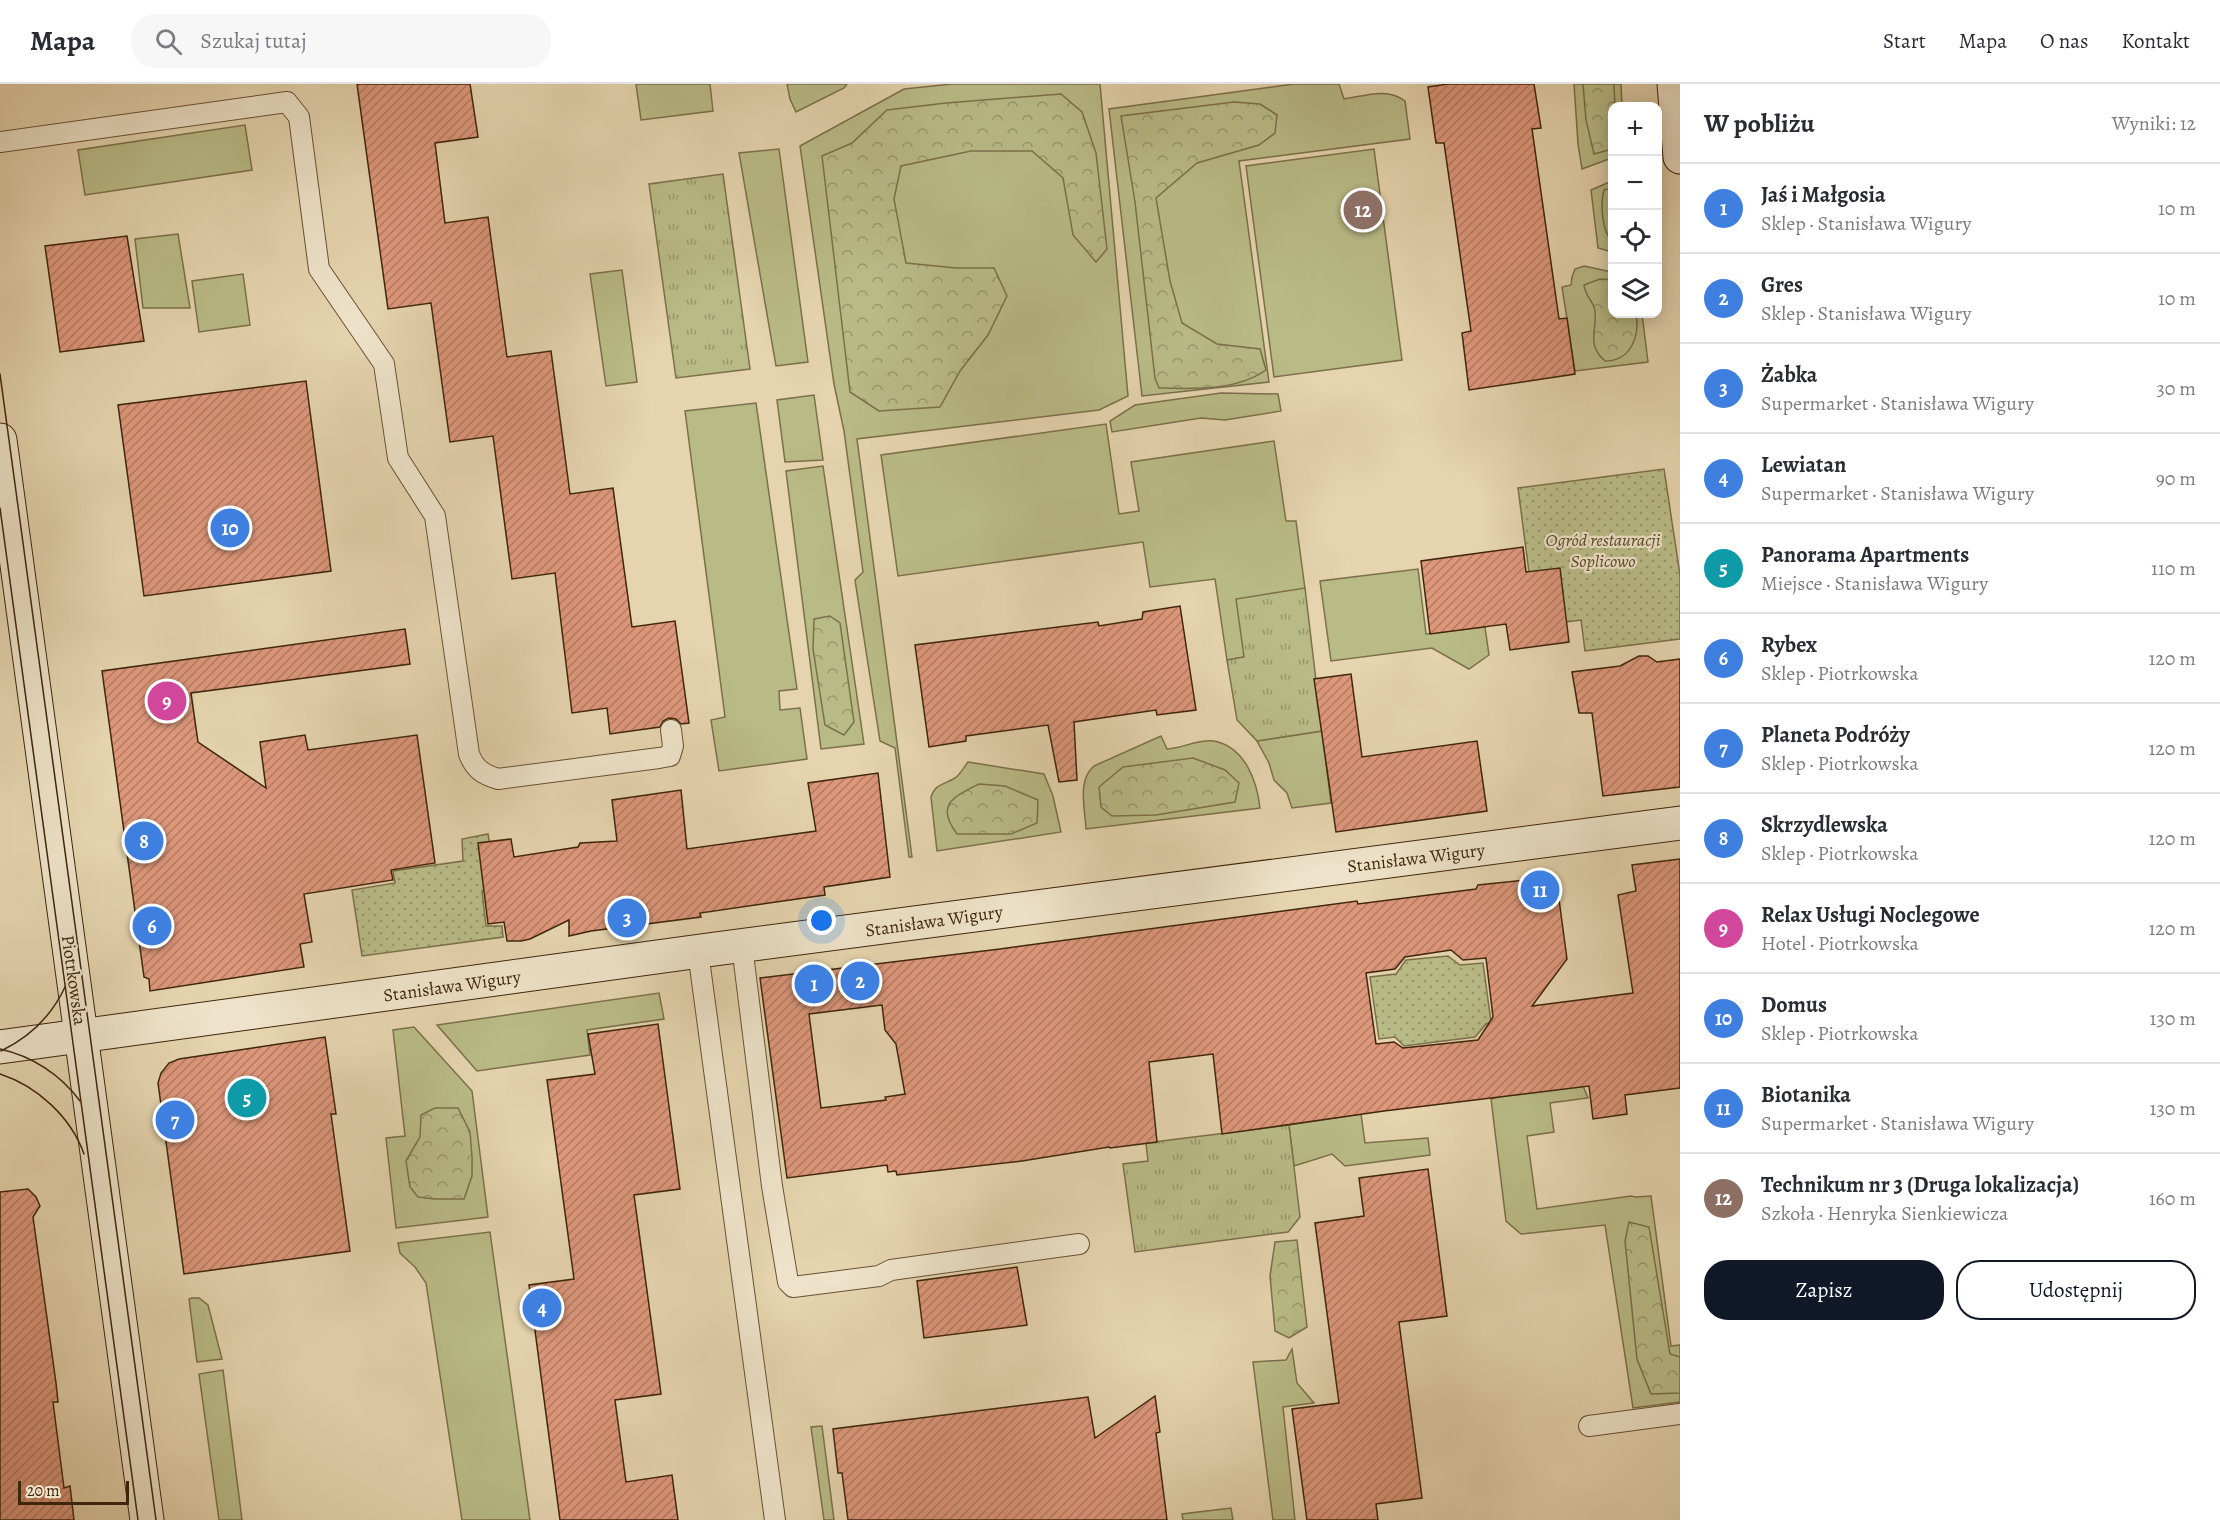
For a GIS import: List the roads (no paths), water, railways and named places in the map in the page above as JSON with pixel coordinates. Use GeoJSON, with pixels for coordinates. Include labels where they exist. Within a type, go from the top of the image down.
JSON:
{"type":"FeatureCollection","features":[{"type":"Feature","properties":{"kind":"street"},"geometry":{"type":"LineString","coordinates":[[1674,84],[1680,157]]}},
{"type":"Feature","properties":{"kind":"street","name":"Piotrkowska"},"geometry":{"type":"LineString","coordinates":[[0,440],[147,1520]]}},
{"type":"Feature","properties":{"kind":"street","name":"Stanisława Wigury"},"geometry":{"type":"LineString","coordinates":[[0,1047],[742,946],[1680,823]]}},
{"type":"Feature","properties":{"kind":"lane"},"geometry":{"type":"LineString","coordinates":[[0,142],[287,102],[299,117],[320,269],[384,364],[398,459],[435,516],[469,754],[473,764],[482,774],[498,779],[659,758],[670,756],[673,746],[671,730]]}},
{"type":"Feature","properties":{"kind":"lane"},"geometry":{"type":"LineString","coordinates":[[742,946],[772,1186],[788,1282],[793,1287],[879,1276],[891,1270],[1079,1244]]}},
{"type":"Feature","properties":{"kind":"lane"},"geometry":{"type":"LineString","coordinates":[[698,952],[775,1520]]}},
{"type":"Feature","properties":{"kind":"lane"},"geometry":{"type":"LineString","coordinates":[[1589,1426],[1680,1414]]}},
{"type":"Feature","properties":{"kind":"tram line"},"geometry":{"type":"LineString","coordinates":[[0,374],[156,1520]]}},
{"type":"Feature","properties":{"kind":"tram line"},"geometry":{"type":"LineString","coordinates":[[0,508],[138,1520]]}},
{"type":"Feature","properties":{"kind":"tram line"},"geometry":{"type":"LineString","coordinates":[[1,1051],[39,1025],[53,1008],[65,987]]}},
{"type":"Feature","properties":{"kind":"tram line"},"geometry":{"type":"LineString","coordinates":[[0,1049],[23,1056],[45,1068],[64,1083],[80,1101]]}},
{"type":"Feature","properties":{"kind":"tram line"},"geometry":{"type":"LineString","coordinates":[[0,1074],[27,1086],[51,1105],[71,1128],[84,1154]]}},
{"type":"Feature","properties":{"kind":"place","name":"Technikum nr 3 (Druga lokalizacja)"},"geometry":{"type":"Point","coordinates":[1363,210]}},
{"type":"Feature","properties":{"kind":"place","name":"Domus"},"geometry":{"type":"Point","coordinates":[230,528]}},
{"type":"Feature","properties":{"kind":"place","name":"Relax Usługi Noclegowe"},"geometry":{"type":"Point","coordinates":[167,701]}},
{"type":"Feature","properties":{"kind":"place","name":"Skrzydlewska"},"geometry":{"type":"Point","coordinates":[144,841]}},
{"type":"Feature","properties":{"kind":"place","name":"Biotanika"},"geometry":{"type":"Point","coordinates":[1540,890]}},
{"type":"Feature","properties":{"kind":"place","name":"Żabka"},"geometry":{"type":"Point","coordinates":[627,918]}},
{"type":"Feature","properties":{"kind":"place","name":"Rybex"},"geometry":{"type":"Point","coordinates":[152,926]}},
{"type":"Feature","properties":{"kind":"place","name":"Gres"},"geometry":{"type":"Point","coordinates":[860,981]}},
{"type":"Feature","properties":{"kind":"place","name":"Jaś i Małgosia"},"geometry":{"type":"Point","coordinates":[814,984]}},
{"type":"Feature","properties":{"kind":"place","name":"Panorama Apartments"},"geometry":{"type":"Point","coordinates":[247,1098]}},
{"type":"Feature","properties":{"kind":"place","name":"Planeta Podróży"},"geometry":{"type":"Point","coordinates":[175,1120]}},
{"type":"Feature","properties":{"kind":"place","name":"Lewiatan"},"geometry":{"type":"Point","coordinates":[542,1308]}},
{"type":"Feature","properties":{"kind":"park label","name":"Ogród restauracji Soplicowo"},"geometry":{"type":"Point","coordinates":[1603,550]}}]}
